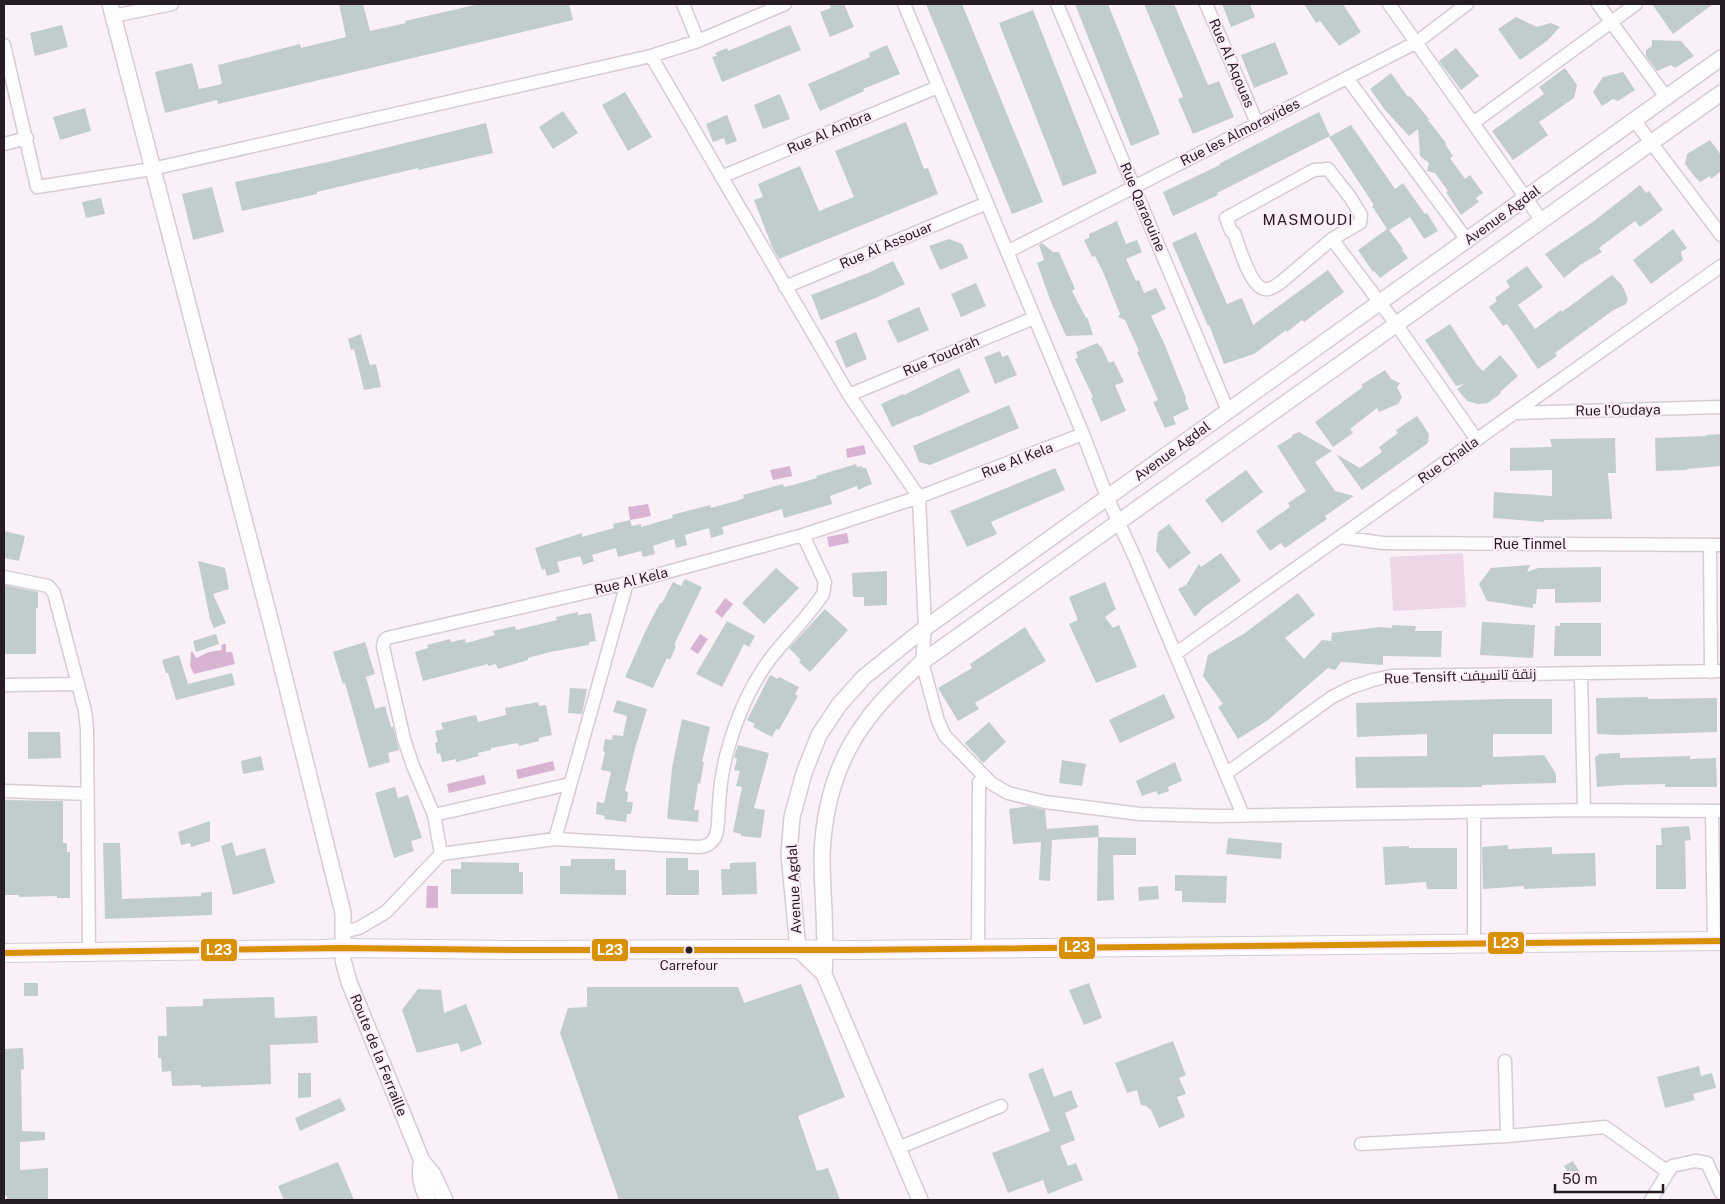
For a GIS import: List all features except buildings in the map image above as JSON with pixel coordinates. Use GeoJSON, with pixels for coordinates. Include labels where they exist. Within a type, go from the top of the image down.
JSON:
{"type":"FeatureCollection","features":[{"type":"Feature","properties":{"kind":"main road"},"geometry":{"type":"LineString","coordinates":[[4,953],[322,949],[343,940],[514,950],[978,949],[1718,941]]}},
{"type":"Feature","properties":{"kind":"street"},"geometry":{"type":"LineString","coordinates":[[112,10],[172,4]]}},
{"type":"Feature","properties":{"kind":"street"},"geometry":{"type":"LineString","coordinates":[[683,4],[698,40]]}},
{"type":"Feature","properties":{"kind":"street"},"geometry":{"type":"LineString","coordinates":[[4,45],[37,187],[152,169],[651,56],[698,40],[764,8],[785,4]]}},
{"type":"Feature","properties":{"kind":"street"},"geometry":{"type":"LineString","coordinates":[[904,4],[1083,434],[1107,497],[1227,773],[1243,815]]}},
{"type":"Feature","properties":{"kind":"street","name":"Rue Qaraouine"},"geometry":{"type":"LineString","coordinates":[[1057,4],[1228,411]]}},
{"type":"Feature","properties":{"kind":"street","name":"Rue Al Aqouas"},"geometry":{"type":"LineString","coordinates":[[1206,4],[1257,123]]}},
{"type":"Feature","properties":{"kind":"street"},"geometry":{"type":"LineString","coordinates":[[1389,4],[1542,221]]}},
{"type":"Feature","properties":{"kind":"street","name":"Rue les Almoravides"},"geometry":{"type":"LineString","coordinates":[[1007,252],[1417,42],[1467,4]]}},
{"type":"Feature","properties":{"kind":"street"},"geometry":{"type":"LineString","coordinates":[[1598,4],[1666,97]]}},
{"type":"Feature","properties":{"kind":"street"},"geometry":{"type":"LineString","coordinates":[[1474,123],[1636,4]]}},
{"type":"Feature","properties":{"kind":"street","name":"Route de la Ferraille"},"geometry":{"type":"LineString","coordinates":[[112,10],[272,626],[343,913],[343,960],[350,982],[422,1161],[433,1174],[445,1200]]}},
{"type":"Feature","properties":{"kind":"street"},"geometry":{"type":"LineString","coordinates":[[651,56],[849,395],[919,497],[925,628],[922,662],[938,721],[945,736],[986,778],[1008,793],[1045,802],[1140,814],[1243,815],[1584,810],[1717,811],[1718,941]]}},
{"type":"Feature","properties":{"kind":"street","name":"Avenue Agdal"},"geometry":{"type":"LineString","coordinates":[[798,949],[789,854],[792,817],[804,773],[819,735],[839,705],[864,677],[925,628],[1721,58]]}},
{"type":"Feature","properties":{"kind":"street"},"geometry":{"type":"LineString","coordinates":[[1347,78],[1467,240]]}},
{"type":"Feature","properties":{"kind":"street","name":"Rue Al Ambra"},"geometry":{"type":"LineString","coordinates":[[721,177],[938,87]]}},
{"type":"Feature","properties":{"kind":"street","name":"Avenue Agdal"},"geometry":{"type":"LineString","coordinates":[[824,974],[826,950],[822,856],[825,817],[835,780],[848,747],[868,718],[922,662],[1721,93]]}},
{"type":"Feature","properties":{"kind":"street"},"geometry":{"type":"LineString","coordinates":[[1634,120],[1721,235]]}},
{"type":"Feature","properties":{"kind":"street"},"geometry":{"type":"LineString","coordinates":[[4,144],[27,138]]}},
{"type":"Feature","properties":{"kind":"street"},"geometry":{"type":"LineString","coordinates":[[1328,169],[1350,197],[1361,215],[1360,223],[1332,239],[1280,283],[1266,289],[1258,285],[1244,261],[1226,218],[1314,170],[1328,169]]}},
{"type":"Feature","properties":{"kind":"street","name":"Rue Al Assouar"},"geometry":{"type":"LineString","coordinates":[[785,287],[987,202]]}},
{"type":"Feature","properties":{"kind":"street"},"geometry":{"type":"LineString","coordinates":[[1332,239],[1396,324],[1477,440]]}},
{"type":"Feature","properties":{"kind":"street","name":"Rue Challa"},"geometry":{"type":"LineString","coordinates":[[1174,654],[1721,266]]}},
{"type":"Feature","properties":{"kind":"street","name":"Rue Toudrah"},"geometry":{"type":"LineString","coordinates":[[849,395],[1034,318]]}},
{"type":"Feature","properties":{"kind":"street","name":"Rue l'Oudaya"},"geometry":{"type":"LineString","coordinates":[[1515,413],[1721,408]]}},
{"type":"Feature","properties":{"kind":"street","name":"Rue Al Kela"},"geometry":{"type":"LineString","coordinates":[[441,854],[434,816],[404,739],[383,647],[384,641],[387,638],[627,583],[803,535],[919,497],[1083,434]]}},
{"type":"Feature","properties":{"kind":"street"},"geometry":{"type":"LineString","coordinates":[[343,940],[386,912],[441,854],[555,839],[698,847],[711,844],[716,835],[721,781],[726,755],[748,696],[770,659],[824,594],[825,582],[803,535]]}},
{"type":"Feature","properties":{"kind":"street","name":"Rue Tinmel"},"geometry":{"type":"LineString","coordinates":[[1340,537],[1383,543],[1715,545]]}},
{"type":"Feature","properties":{"kind":"street"},"geometry":{"type":"LineString","coordinates":[[1715,545],[1716,672]]}},
{"type":"Feature","properties":{"kind":"street"},"geometry":{"type":"LineString","coordinates":[[4,577],[48,586],[54,593],[78,684],[87,729],[88,951]]}},
{"type":"Feature","properties":{"kind":"street"},"geometry":{"type":"LineString","coordinates":[[555,839],[627,583]]}},
{"type":"Feature","properties":{"kind":"street","name":"Rue Tensift زنقة تانسيفت"},"geometry":{"type":"LineString","coordinates":[[1227,773],[1332,698],[1352,687],[1391,676],[1716,672]]}},
{"type":"Feature","properties":{"kind":"street"},"geometry":{"type":"LineString","coordinates":[[1581,674],[1584,810]]}},
{"type":"Feature","properties":{"kind":"street"},"geometry":{"type":"LineString","coordinates":[[4,685],[78,684]]}},
{"type":"Feature","properties":{"kind":"street"},"geometry":{"type":"LineString","coordinates":[[978,949],[980,782]]}},
{"type":"Feature","properties":{"kind":"street"},"geometry":{"type":"LineString","coordinates":[[434,816],[570,784]]}},
{"type":"Feature","properties":{"kind":"street"},"geometry":{"type":"LineString","coordinates":[[4,791],[88,794]]}},
{"type":"Feature","properties":{"kind":"street"},"geometry":{"type":"LineString","coordinates":[[1474,812],[1474,944]]}},
{"type":"Feature","properties":{"kind":"street"},"geometry":{"type":"LineString","coordinates":[[798,949],[824,974],[920,1200]]}},
{"type":"Feature","properties":{"kind":"street"},"geometry":{"type":"LineString","coordinates":[[1505,1061],[1507,1136]]}},
{"type":"Feature","properties":{"kind":"street"},"geometry":{"type":"LineString","coordinates":[[898,1148],[1001,1106]]}},
{"type":"Feature","properties":{"kind":"street"},"geometry":{"type":"LineString","coordinates":[[1361,1144],[1507,1136],[1605,1127],[1668,1172]]}},
{"type":"Feature","properties":{"kind":"street","name":"Route de la Ferraille"},"geometry":{"type":"LineString","coordinates":[[422,1161],[420,1181],[428,1200]]}},
{"type":"Feature","properties":{"kind":"street"},"geometry":{"type":"LineString","coordinates":[[1651,1200],[1672,1166],[1695,1161],[1707,1163],[1721,1193]]}},
{"type":"Feature","properties":{"kind":"shaded area"},"geometry":{"type":"Polygon","coordinates":[[[864,445],[866,454],[847,458],[846,449],[864,445]]]}},
{"type":"Feature","properties":{"kind":"shaded area"},"geometry":{"type":"Polygon","coordinates":[[[790,466],[792,476],[773,480],[770,470],[790,466]]]}},
{"type":"Feature","properties":{"kind":"shaded area"},"geometry":{"type":"Polygon","coordinates":[[[648,504],[651,516],[630,520],[628,507],[648,504]]]}},
{"type":"Feature","properties":{"kind":"shaded area"},"geometry":{"type":"Polygon","coordinates":[[[847,533],[849,543],[829,547],[827,537],[847,533]]]}},
{"type":"Feature","properties":{"kind":"shaded area"},"geometry":{"type":"Polygon","coordinates":[[[1463,553],[1466,607],[1393,611],[1390,557],[1463,553]]]}},
{"type":"Feature","properties":{"kind":"shaded area"},"geometry":{"type":"Polygon","coordinates":[[[725,598],[733,604],[722,618],[715,612],[725,598]]]}},
{"type":"Feature","properties":{"kind":"shaded area"},"geometry":{"type":"Polygon","coordinates":[[[700,634],[708,639],[698,654],[690,649],[700,634]]]}},
{"type":"Feature","properties":{"kind":"shaded area"},"geometry":{"type":"Polygon","coordinates":[[[226,644],[226,652],[232,652],[235,664],[194,674],[190,666],[191,652],[193,652],[196,658],[209,652],[222,650],[221,646],[226,644]]]}},
{"type":"Feature","properties":{"kind":"shaded area"},"geometry":{"type":"Polygon","coordinates":[[[553,761],[555,770],[518,779],[516,770],[553,761]]]}},
{"type":"Feature","properties":{"kind":"shaded area"},"geometry":{"type":"Polygon","coordinates":[[[484,775],[486,784],[449,793],[447,784],[484,775]]]}},
{"type":"Feature","properties":{"kind":"shaded area"},"geometry":{"type":"Polygon","coordinates":[[[427,886],[438,886],[438,908],[426,908],[427,886]]]}},
{"type":"Feature","properties":{"kind":"transit line","name":"L23"},"geometry":{"type":"LineString","coordinates":[[4,953],[343,948],[851,950],[1721,941]]}},
{"type":"Feature","properties":{"kind":"place","name":"Carrefour"},"geometry":{"type":"Point","coordinates":[689,950]}},
{"type":"Feature","properties":{"kind":"district","name":"MASMOUDI"},"geometry":{"type":"Point","coordinates":[1308,220]}}]}
